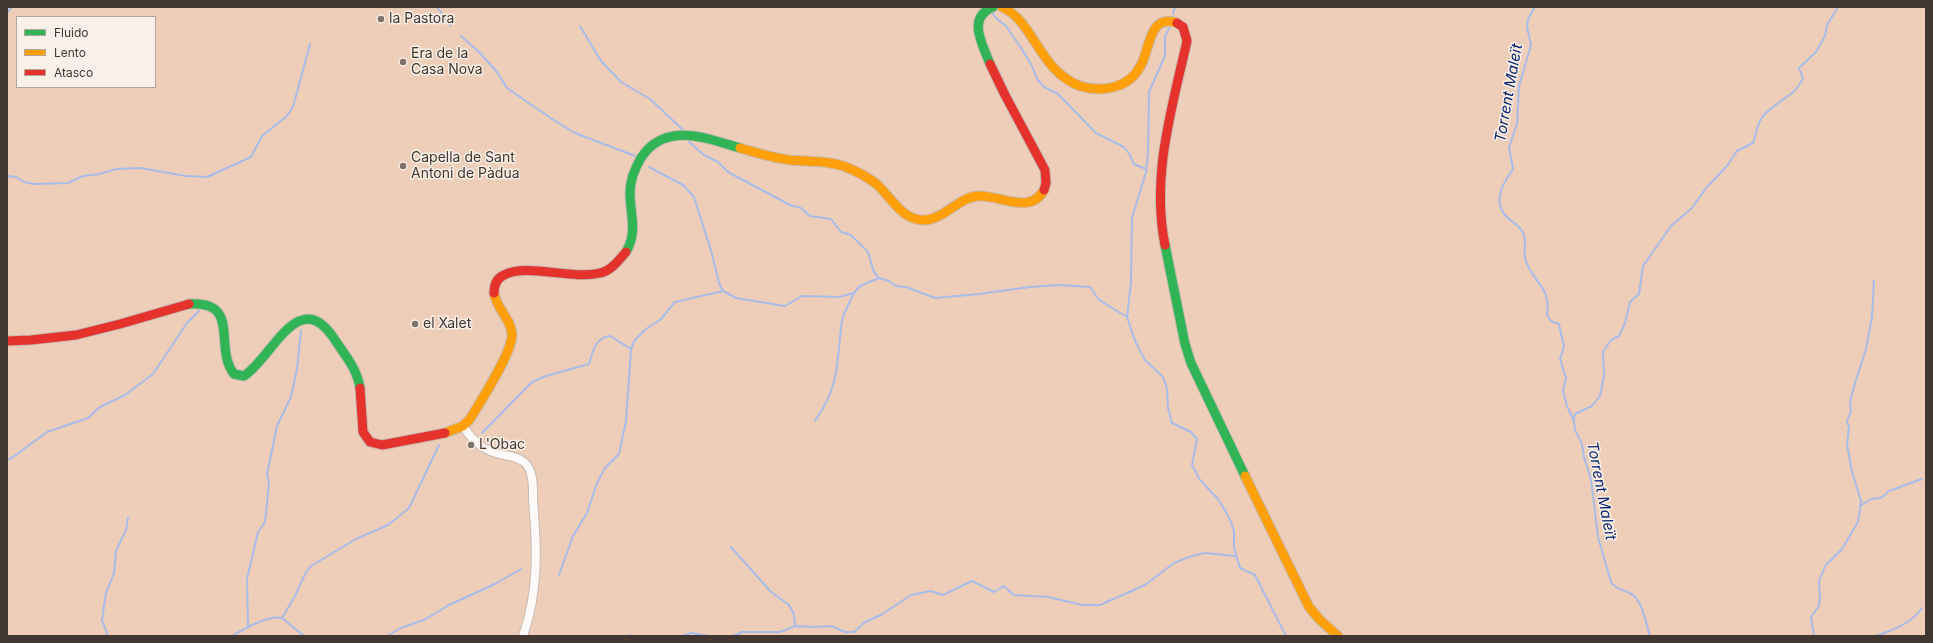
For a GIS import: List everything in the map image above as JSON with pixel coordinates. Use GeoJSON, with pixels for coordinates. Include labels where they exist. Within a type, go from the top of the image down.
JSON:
{"type":"FeatureCollection","features":[{"type":"Feature","properties":{"kind":"street"},"geometry":{"type":"LineString","coordinates":[[7,341],[45,340],[98,331],[186,304],[198,302],[210,305],[218,313],[225,334],[226,356],[229,369],[236,375],[241,376],[249,374],[256,367],[291,324],[302,319],[316,320],[325,326],[359,379],[363,432],[366,439],[372,444],[382,445],[453,431],[463,426],[470,419],[508,352],[512,340],[511,329],[495,298],[495,285],[498,278],[502,274],[514,271],[585,276],[602,273],[618,262],[632,243],[635,233],[630,192],[633,174],[643,156],[659,140],[680,135],[785,159],[822,161],[837,165],[849,169],[874,182],[907,213],[919,220],[933,218],[970,198],[981,196],[1022,204],[1033,200],[1043,193],[1047,180],[1045,170],[1002,92],[991,69],[980,37],[978,21],[983,12],[993,7]]}},
{"type":"Feature","properties":{"kind":"street"},"geometry":{"type":"LineString","coordinates":[[1002,7],[1013,13],[1053,68],[1061,76],[1073,83],[1099,90],[1112,88],[1134,76],[1147,56],[1150,41],[1156,26],[1173,21],[1183,27],[1186,35],[1186,47],[1169,121],[1161,167],[1161,191],[1162,229],[1185,344],[1191,363],[1220,425],[1309,607],[1319,619],[1338,636]]}},
{"type":"Feature","properties":{"kind":"street"},"geometry":{"type":"LineString","coordinates":[[463,426],[480,447],[521,460],[529,469],[533,494],[536,566],[531,605],[523,636]]}},
{"type":"Feature","properties":{"kind":"shaded area"},"geometry":{"type":"Polygon","coordinates":[[[7,7],[1926,7],[1926,636],[7,636],[7,7]]]}},
{"type":"Feature","properties":{"kind":"waterway"},"geometry":{"type":"LineString","coordinates":[[7,13],[12,7]]}},
{"type":"Feature","properties":{"kind":"waterway"},"geometry":{"type":"LineString","coordinates":[[437,7],[451,26]]}},
{"type":"Feature","properties":{"kind":"waterway"},"geometry":{"type":"LineString","coordinates":[[1173,14],[1175,7]]}},
{"type":"Feature","properties":{"kind":"waterway","name":"Torrent Maleït"},"geometry":{"type":"LineString","coordinates":[[1535,7],[1528,19],[1527,27],[1531,45],[1519,86],[1517,124],[1509,147],[1513,169],[1501,190],[1501,208],[1504,214],[1518,226],[1524,234],[1525,258],[1528,266],[1547,297],[1547,315],[1551,321],[1559,324],[1564,347],[1560,359],[1566,378],[1563,391],[1567,406],[1574,421],[1575,430],[1582,444],[1584,457],[1591,479],[1598,537],[1611,582],[1616,587],[1633,595],[1639,603],[1642,608],[1650,636]]}},
{"type":"Feature","properties":{"kind":"waterway"},"geometry":{"type":"LineString","coordinates":[[1574,419],[1575,414],[1592,406],[1600,396],[1604,376],[1603,352],[1611,340],[1619,336],[1625,323],[1630,302],[1639,294],[1643,266],[1671,226],[1692,208],[1706,188],[1727,166],[1737,151],[1753,143],[1760,121],[1766,113],[1795,90],[1799,85],[1803,78],[1799,68],[1816,52],[1825,36],[1827,25],[1838,7]]}},
{"type":"Feature","properties":{"kind":"waterway"},"geometry":{"type":"LineString","coordinates":[[992,12],[996,18],[1006,26],[1032,66],[1037,79],[1044,87],[1058,94],[1096,133],[1124,147],[1134,164],[1146,169]]}},
{"type":"Feature","properties":{"kind":"waterway"},"geometry":{"type":"LineString","coordinates":[[580,26],[601,61],[621,82],[650,99],[682,129]]}},
{"type":"Feature","properties":{"kind":"waterway"},"geometry":{"type":"LineString","coordinates":[[1169,28],[1165,37],[1165,56],[1149,92],[1148,153],[1146,172],[1132,218],[1131,282],[1127,317],[1136,343],[1145,360],[1163,377],[1167,389],[1168,408],[1172,423],[1191,432],[1197,439],[1192,465],[1200,480],[1218,499],[1229,517],[1234,531],[1234,548],[1240,568],[1255,575],[1286,636]]}},
{"type":"Feature","properties":{"kind":"waterway"},"geometry":{"type":"LineString","coordinates":[[461,36],[480,53],[497,72],[507,88],[575,133],[635,156]]}},
{"type":"Feature","properties":{"kind":"waterway"},"geometry":{"type":"LineString","coordinates":[[7,176],[16,177],[24,182],[33,184],[68,183],[83,176],[100,174],[116,169],[140,168],[186,176],[207,177],[251,157],[262,136],[287,116],[293,107],[310,44]]}},
{"type":"Feature","properties":{"kind":"waterway"},"geometry":{"type":"LineString","coordinates":[[689,142],[704,155],[718,162],[728,172],[790,205],[801,208],[810,216],[831,219],[841,232],[851,235],[868,252],[874,272],[879,278]]}},
{"type":"Feature","properties":{"kind":"waterway"},"geometry":{"type":"LineString","coordinates":[[649,167],[683,185],[694,197],[712,254],[719,283],[723,291],[736,298],[785,306],[802,296],[839,297],[854,293],[860,286],[879,278],[889,281],[896,286],[906,287],[935,298],[1058,285],[1090,287],[1099,300],[1127,317]]}},
{"type":"Feature","properties":{"kind":"waterway"},"geometry":{"type":"LineString","coordinates":[[1814,636],[1811,617],[1819,606],[1819,581],[1825,566],[1842,549],[1858,522],[1861,501],[1852,472],[1847,444],[1849,428],[1847,421],[1851,411],[1850,402],[1855,383],[1866,349],[1872,317],[1874,280]]}},
{"type":"Feature","properties":{"kind":"waterway"},"geometry":{"type":"LineString","coordinates":[[559,575],[573,536],[587,513],[597,483],[605,468],[619,454],[626,421],[631,349],[635,340],[646,329],[660,320],[675,302],[723,291]]}},
{"type":"Feature","properties":{"kind":"waterway"},"geometry":{"type":"LineString","coordinates":[[815,421],[829,396],[833,384],[838,361],[842,321],[854,293]]}},
{"type":"Feature","properties":{"kind":"waterway"},"geometry":{"type":"LineString","coordinates":[[7,460],[47,432],[88,418],[100,407],[125,395],[153,374],[187,323],[199,311]]}},
{"type":"Feature","properties":{"kind":"waterway"},"geometry":{"type":"LineString","coordinates":[[248,626],[247,579],[258,532],[265,522],[269,484],[267,474],[277,426],[291,397],[297,369],[301,330]]}},
{"type":"Feature","properties":{"kind":"waterway"},"geometry":{"type":"LineString","coordinates":[[482,433],[532,382],[546,376],[589,364],[595,346],[601,339],[610,336],[631,349]]}},
{"type":"Feature","properties":{"kind":"waterway"},"geometry":{"type":"LineString","coordinates":[[232,636],[249,626],[270,619],[282,618],[295,596],[305,574],[311,566],[356,539],[388,525],[409,508],[439,445]]}},
{"type":"Feature","properties":{"kind":"waterway"},"geometry":{"type":"LineString","coordinates":[[1860,506],[1871,499],[1881,498],[1889,491],[1922,479]]}},
{"type":"Feature","properties":{"kind":"waterway"},"geometry":{"type":"LineString","coordinates":[[108,636],[102,620],[106,593],[114,573],[116,551],[126,530],[128,518]]}},
{"type":"Feature","properties":{"kind":"waterway"},"geometry":{"type":"LineString","coordinates":[[731,547],[770,591],[789,605],[794,614],[795,626],[831,626],[845,632],[854,632],[865,622],[881,615],[911,595],[931,591],[943,595],[972,581],[994,592],[1004,586],[1014,595],[1048,597],[1082,605],[1100,605],[1145,585],[1174,563],[1189,557],[1204,553],[1236,556]]}},
{"type":"Feature","properties":{"kind":"waterway"},"geometry":{"type":"LineString","coordinates":[[387,636],[401,628],[426,619],[449,605],[495,584],[521,569]]}},
{"type":"Feature","properties":{"kind":"waterway"},"geometry":{"type":"LineString","coordinates":[[1876,636],[1908,622],[1922,608]]}},
{"type":"Feature","properties":{"kind":"waterway"},"geometry":{"type":"LineString","coordinates":[[282,618],[304,636]]}},
{"type":"Feature","properties":{"kind":"waterway"},"geometry":{"type":"LineString","coordinates":[[733,636],[742,632],[780,632],[795,626]]}},
{"type":"Feature","properties":{"kind":"waterway"},"geometry":{"type":"LineString","coordinates":[[681,636],[692,633],[709,636]]}},
{"type":"Feature","properties":{"kind":"traffic: fast"},"geometry":{"type":"LineString","coordinates":[[990,64],[981,41],[978,25],[980,18],[985,12],[993,7]]}},
{"type":"Feature","properties":{"kind":"traffic: fast"},"geometry":{"type":"LineString","coordinates":[[626,252],[630,245],[633,230],[630,201],[632,179],[641,158],[651,147],[662,139],[687,135],[714,140],[740,148]]}},
{"type":"Feature","properties":{"kind":"traffic: fast"},"geometry":{"type":"LineString","coordinates":[[1165,245],[1185,344],[1191,363],[1245,476]]}},
{"type":"Feature","properties":{"kind":"traffic: fast"},"geometry":{"type":"LineString","coordinates":[[189,304],[205,305],[215,310],[221,318],[224,328],[228,363],[234,374],[244,376],[286,331],[297,322],[308,319],[320,323],[333,337],[353,368],[360,388]]}},
{"type":"Feature","properties":{"kind":"traffic: slow"},"geometry":{"type":"LineString","coordinates":[[1002,7],[1013,14],[1022,23],[1046,58],[1066,79],[1080,86],[1098,89],[1115,87],[1130,79],[1141,65],[1152,34],[1156,28],[1161,23],[1168,21],[1177,23]]}},
{"type":"Feature","properties":{"kind":"traffic: slow"},"geometry":{"type":"LineString","coordinates":[[740,148],[790,160],[838,164],[861,174],[874,182],[898,208],[916,219],[932,219],[962,201],[977,196],[986,196],[1022,203],[1031,202],[1038,198],[1044,190]]}},
{"type":"Feature","properties":{"kind":"traffic: slow"},"geometry":{"type":"LineString","coordinates":[[445,433],[463,426],[470,419],[502,364],[511,342],[512,334],[509,323],[498,304],[494,293]]}},
{"type":"Feature","properties":{"kind":"traffic: slow"},"geometry":{"type":"LineString","coordinates":[[1245,476],[1309,607],[1319,619],[1338,636]]}},
{"type":"Feature","properties":{"kind":"traffic: jam"},"geometry":{"type":"LineString","coordinates":[[1165,245],[1161,219],[1160,193],[1162,168],[1165,142],[1187,41],[1183,27],[1177,23]]}},
{"type":"Feature","properties":{"kind":"traffic: jam"},"geometry":{"type":"LineString","coordinates":[[990,64],[1045,170],[1046,183],[1044,190]]}},
{"type":"Feature","properties":{"kind":"traffic: jam"},"geometry":{"type":"LineString","coordinates":[[494,293],[495,285],[499,278],[504,275],[525,271],[576,275],[600,273],[611,268],[626,252]]}},
{"type":"Feature","properties":{"kind":"traffic: jam"},"geometry":{"type":"LineString","coordinates":[[7,341],[76,335],[189,304]]}},
{"type":"Feature","properties":{"kind":"traffic: jam"},"geometry":{"type":"LineString","coordinates":[[360,388],[363,432],[370,442],[382,445],[445,433]]}},
{"type":"Feature","properties":{"kind":"place","name":"la Pastora"},"geometry":{"type":"Point","coordinates":[381,19]}},
{"type":"Feature","properties":{"kind":"place","name":"Era de la Casa Nova"},"geometry":{"type":"Point","coordinates":[403,62]}},
{"type":"Feature","properties":{"kind":"place","name":"Capella de Sant Antoni de Pàdua"},"geometry":{"type":"Point","coordinates":[403,166]}},
{"type":"Feature","properties":{"kind":"place","name":"el Xalet"},"geometry":{"type":"Point","coordinates":[415,324]}},
{"type":"Feature","properties":{"kind":"place","name":"L'Obac"},"geometry":{"type":"Point","coordinates":[471,445]}}]}
